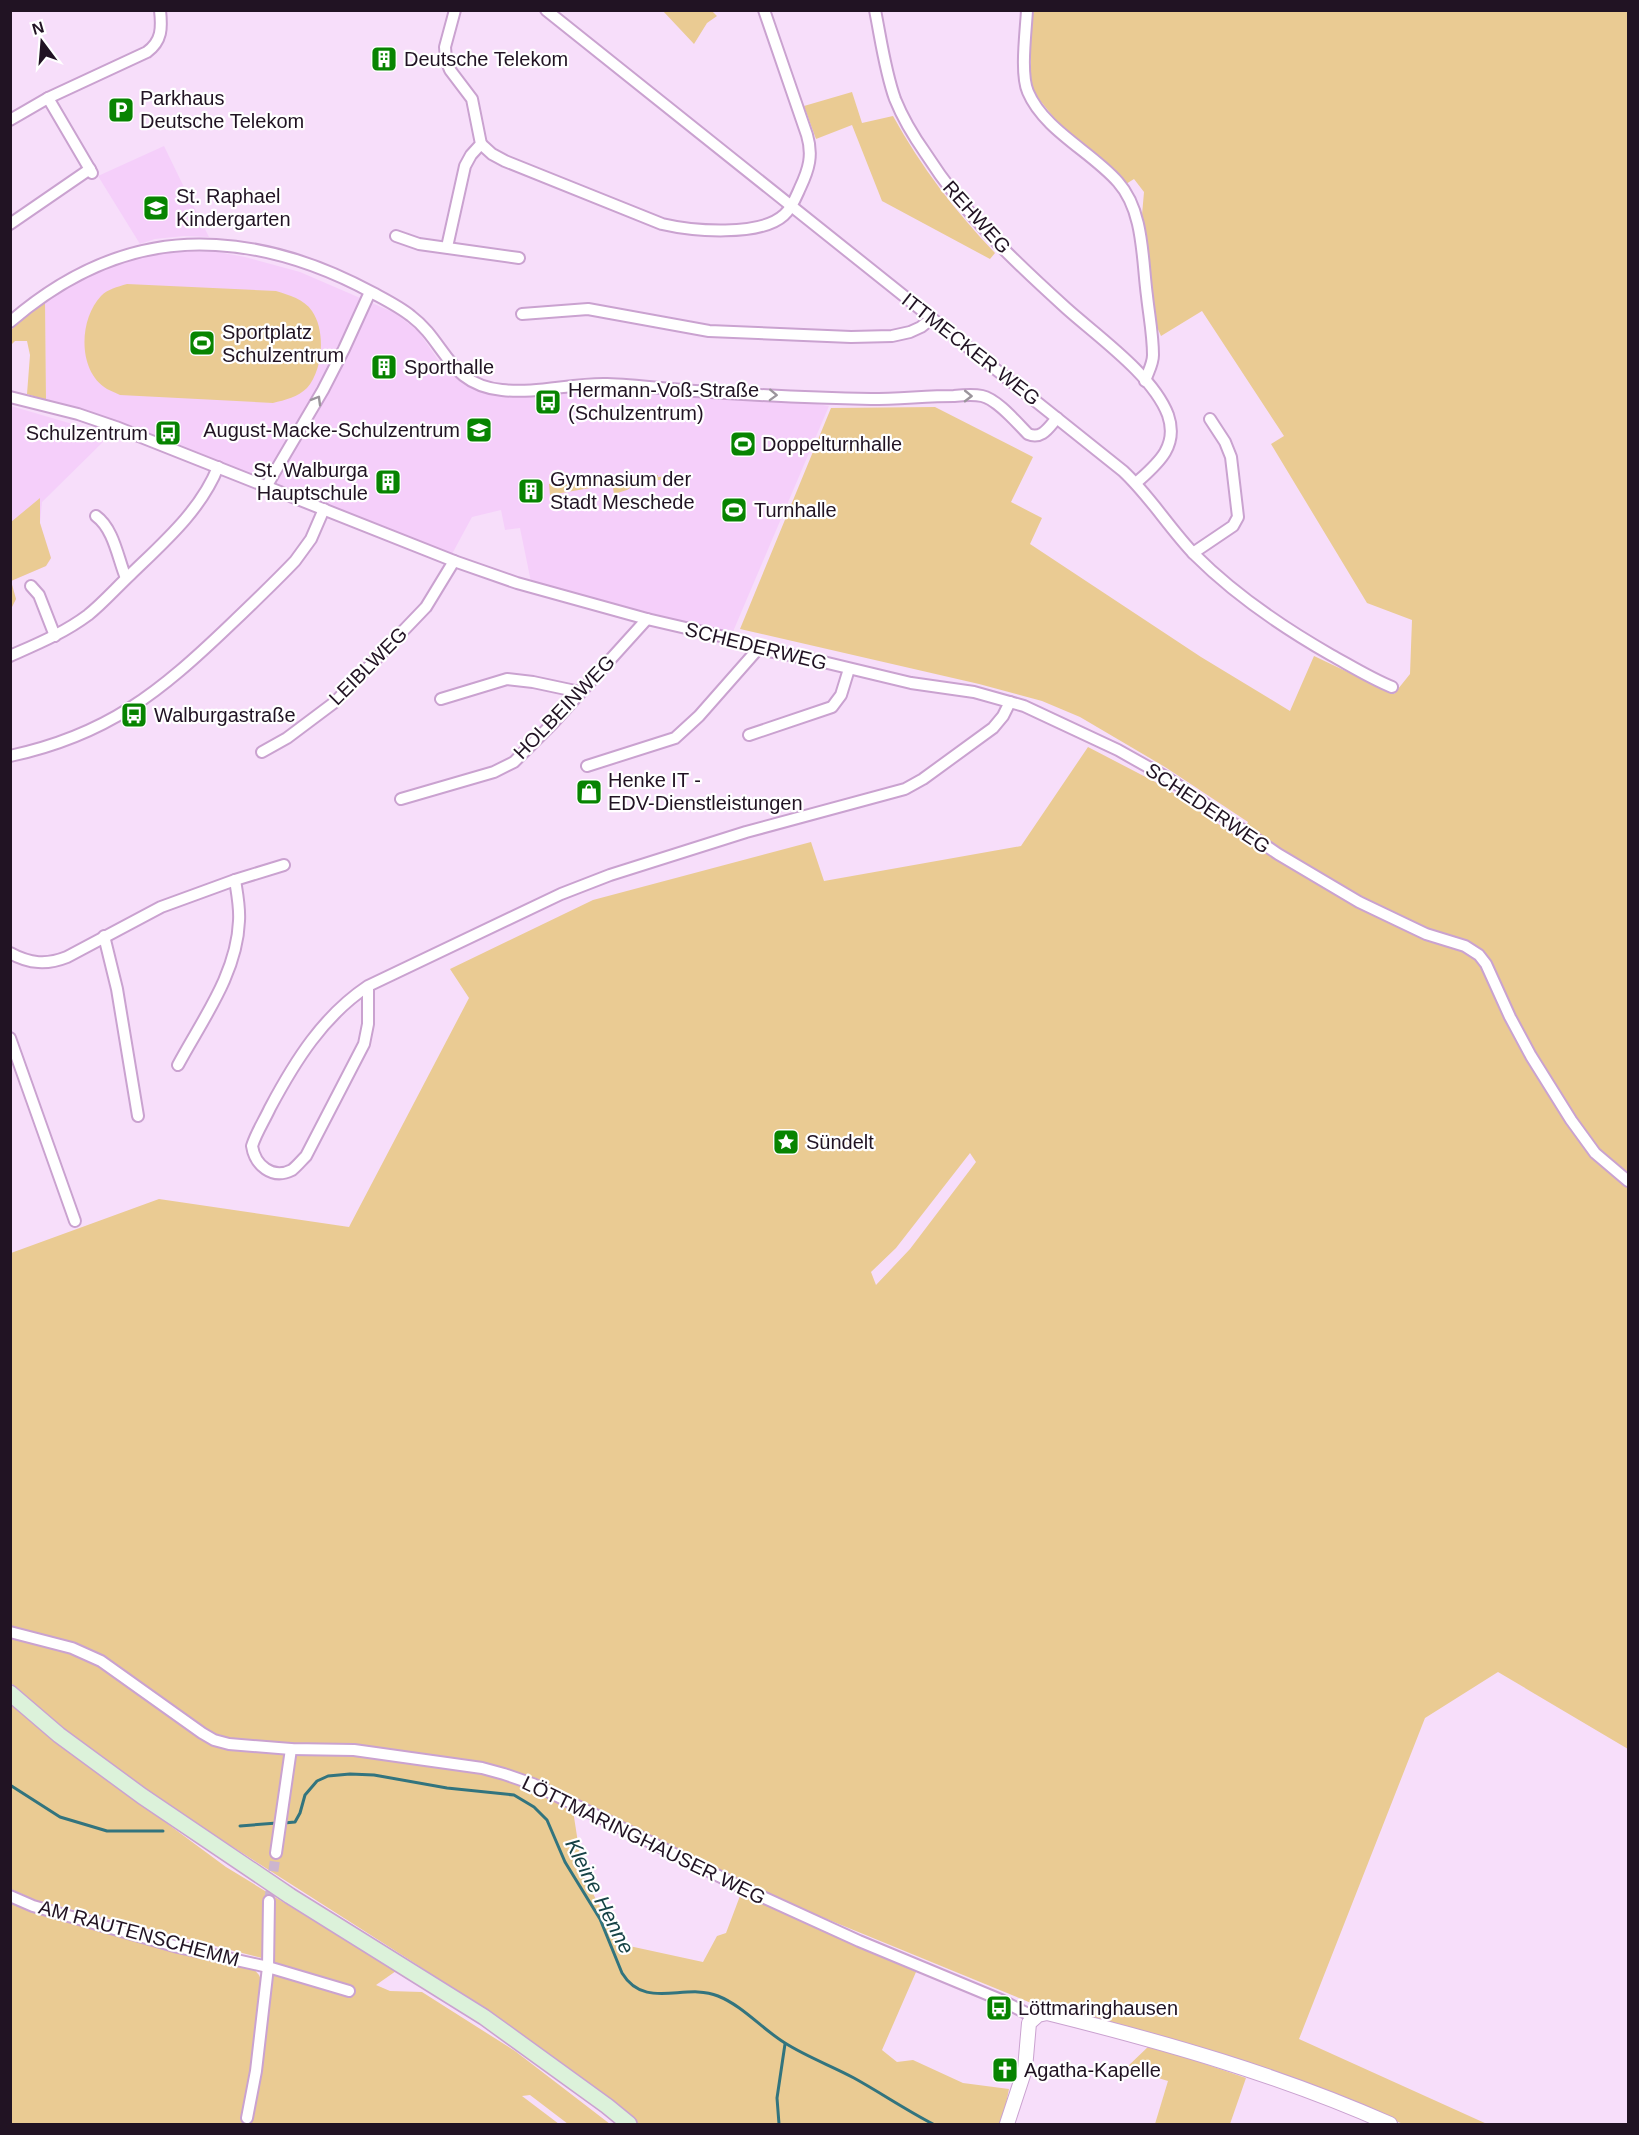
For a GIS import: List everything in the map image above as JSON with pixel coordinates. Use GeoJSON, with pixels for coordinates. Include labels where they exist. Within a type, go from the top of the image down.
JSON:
{"type":"FeatureCollection","features":[{"type":"Feature","properties":{"kind":"main road"},"geometry":{"type":"LineString","coordinates":[[10,1693],[59,1735],[142,1796],[290,1896],[484,2017],[629,2124]]}},
{"type":"Feature","properties":{"kind":"street"},"geometry":{"type":"LineString","coordinates":[[10,120],[151,49],[160,34],[160,10]]}},
{"type":"Feature","properties":{"kind":"street"},"geometry":{"type":"LineString","coordinates":[[454,10],[445,47],[446,60],[450,70],[472,99],[482,144],[492,154],[524,170],[643,217],[682,228],[719,231],[749,228],[774,221],[786,214],[808,169],[811,151],[807,135],[764,10]]}},
{"type":"Feature","properties":{"kind":"street","name":"ITTMECKER WEG"},"geometry":{"type":"LineString","coordinates":[[546,10],[1136,483],[1193,553],[1249,603],[1363,674],[1392,687]]}},
{"type":"Feature","properties":{"kind":"street","name":"REHWEG"},"geometry":{"type":"LineString","coordinates":[[874,10],[896,100],[916,140],[951,191],[981,228],[1158,394],[1168,418],[1171,433],[1168,448],[1163,458],[1136,483]]}},
{"type":"Feature","properties":{"kind":"street"},"geometry":{"type":"LineString","coordinates":[[1018,10],[1026,22]]}},
{"type":"Feature","properties":{"kind":"street"},"geometry":{"type":"LineString","coordinates":[[1027,10],[1025,81],[1032,101],[1054,126],[1105,168],[1120,184],[1135,214],[1152,343],[1152,362],[1145,381]]}},
{"type":"Feature","properties":{"kind":"street"},"geometry":{"type":"LineString","coordinates":[[10,224],[91,172],[48,99]]}},
{"type":"Feature","properties":{"kind":"street"},"geometry":{"type":"LineString","coordinates":[[447,247],[465,166],[471,155],[482,144]]}},
{"type":"Feature","properties":{"kind":"street"},"geometry":{"type":"LineString","coordinates":[[396,236],[419,244],[519,258]]}},
{"type":"Feature","properties":{"kind":"street"},"geometry":{"type":"LineString","coordinates":[[10,322],[43,296],[88,269],[128,254],[170,245],[218,245],[270,253],[315,267],[370,292],[414,318],[454,367],[469,379],[485,387],[513,391],[604,384],[723,393],[866,399],[975,396],[992,400],[1028,434],[1036,437],[1041,435],[1057,418]]}},
{"type":"Feature","properties":{"kind":"street"},"geometry":{"type":"LineString","coordinates":[[266,487],[323,390],[370,292]]}},
{"type":"Feature","properties":{"kind":"street"},"geometry":{"type":"LineString","coordinates":[[522,314],[588,309],[709,331],[851,337],[892,336],[910,332],[931,319]]}},
{"type":"Feature","properties":{"kind":"street","name":"SCHEDERWEG"},"geometry":{"type":"LineString","coordinates":[[10,397],[111,425],[454,561],[517,583],[647,619],[729,638],[758,649],[911,683],[974,692],[1010,702],[1063,723],[1166,777],[1278,854],[1359,902],[1426,934],[1479,955],[1486,964],[1520,1036],[1583,1138],[1602,1160],[1629,1181]]}},
{"type":"Feature","properties":{"kind":"street"},"geometry":{"type":"LineString","coordinates":[[1193,553],[1233,526],[1238,517],[1231,457],[1210,419]]}},
{"type":"Feature","properties":{"kind":"street"},"geometry":{"type":"LineString","coordinates":[[10,656],[55,636],[87,615],[194,510],[208,489],[218,467]]}},
{"type":"Feature","properties":{"kind":"street"},"geometry":{"type":"LineString","coordinates":[[10,756],[65,741],[92,730],[130,709],[168,682],[295,561],[311,539],[324,509]]}},
{"type":"Feature","properties":{"kind":"street"},"geometry":{"type":"LineString","coordinates":[[96,516],[102,520],[110,533],[126,579]]}},
{"type":"Feature","properties":{"kind":"street","name":"LEIBLWEG"},"geometry":{"type":"LineString","coordinates":[[262,752],[287,738],[335,702],[426,607],[454,561]]}},
{"type":"Feature","properties":{"kind":"street"},"geometry":{"type":"LineString","coordinates":[[31,586],[39,595],[55,636]]}},
{"type":"Feature","properties":{"kind":"street","name":"HOLBEINWEG"},"geometry":{"type":"LineString","coordinates":[[401,799],[494,772],[519,758],[647,619]]}},
{"type":"Feature","properties":{"kind":"street"},"geometry":{"type":"LineString","coordinates":[[587,766],[616,761],[665,743],[684,732],[758,649]]}},
{"type":"Feature","properties":{"kind":"street"},"geometry":{"type":"LineString","coordinates":[[749,735],[832,706],[841,695],[849,669]]}},
{"type":"Feature","properties":{"kind":"street"},"geometry":{"type":"LineString","coordinates":[[441,699],[507,679],[580,692]]}},
{"type":"Feature","properties":{"kind":"street"},"geometry":{"type":"LineString","coordinates":[[368,986],[368,1024],[364,1044],[306,1155],[297,1166],[288,1171],[266,1170],[257,1162],[252,1146],[276,1097],[314,1035],[347,1000],[368,986],[561,894],[610,875],[746,832],[912,786],[993,728],[1003,716],[1010,702]]}},
{"type":"Feature","properties":{"kind":"street"},"geometry":{"type":"LineString","coordinates":[[11,954],[28,961],[49,963],[67,957],[161,907],[284,865]]}},
{"type":"Feature","properties":{"kind":"street"},"geometry":{"type":"LineString","coordinates":[[178,1065],[226,976],[233,958],[239,920],[235,880]]}},
{"type":"Feature","properties":{"kind":"street"},"geometry":{"type":"LineString","coordinates":[[104,936],[117,988],[138,1116]]}},
{"type":"Feature","properties":{"kind":"street"},"geometry":{"type":"LineString","coordinates":[[10,1038],[75,1221]]}},
{"type":"Feature","properties":{"kind":"street","name":"LÖTTMARINGHAUSER WEG"},"geometry":{"type":"LineString","coordinates":[[10,1632],[72,1648],[101,1661],[214,1740],[229,1744],[291,1749],[354,1750],[482,1768],[533,1784],[743,1888],[869,1945],[1001,2000],[1026,2013],[1032,2019]]}},
{"type":"Feature","properties":{"kind":"street"},"geometry":{"type":"LineString","coordinates":[[276,1853],[291,1749]]}},
{"type":"Feature","properties":{"kind":"street","name":"AM RAUTENSCHEMM"},"geometry":{"type":"LineString","coordinates":[[10,1896],[33,1906],[178,1947],[268,1967],[349,1991]]}},
{"type":"Feature","properties":{"kind":"street"},"geometry":{"type":"LineString","coordinates":[[247,2118],[256,2071],[268,1967],[269,1902]]}},
{"type":"Feature","properties":{"kind":"street"},"geometry":{"type":"LineString","coordinates":[[1007,2124],[1025,2068],[1028,2030],[1032,2019],[1038,2014],[1047,2013],[1151,2038],[1289,2083],[1390,2124]]}},
{"type":"Feature","properties":{"kind":"shaded area"},"geometry":{"type":"Polygon","coordinates":[[[663,11],[712,11],[717,16],[707,23],[694,44],[663,11]]]}},
{"type":"Feature","properties":{"kind":"shaded area"},"geometry":{"type":"Polygon","coordinates":[[[1031,11],[1628,11],[1628,1749],[1498,1672],[1425,1718],[1299,2039],[1487,2124],[1403,2124],[1253,2065],[1036,2005],[683,1860],[572,1804],[583,1875],[620,1944],[703,1962],[717,1936],[726,1933],[743,1888],[916,1972],[882,2050],[897,2062],[913,2060],[963,2083],[1009,2089],[1002,2124],[637,2124],[526,2039],[416,1964],[156,1798],[70,1735],[11,1683],[11,1253],[159,1199],[349,1227],[469,998],[450,969],[593,900],[811,842],[824,881],[1021,846],[1088,747],[1163,786],[1240,839],[1248,822],[1165,767],[1080,717],[1042,701],[979,684],[740,629],[831,408],[935,407],[1033,457],[1011,502],[1042,518],[1030,544],[1201,657],[1290,711],[1314,656],[1394,694],[1410,674],[1412,620],[1367,603],[1271,444],[1284,436],[1202,311],[1161,336],[1148,307],[1142,215],[1144,192],[1134,179],[1126,184],[1105,161],[1064,130],[1038,98],[1031,85],[1031,11]],[[970,1153],[896,1248],[871,1272],[876,1285],[910,1249],[976,1162],[970,1153]]]}},
{"type":"Feature","properties":{"kind":"shaded area"},"geometry":{"type":"Polygon","coordinates":[[[852,92],[862,123],[893,116],[915,153],[940,188],[995,253],[990,259],[882,201],[852,125],[816,139],[804,106],[852,92]]]}},
{"type":"Feature","properties":{"kind":"shaded area","name":"St. Raphael Kindergarten"},"geometry":{"type":"Polygon","coordinates":[[[164,146],[209,237],[184,236],[155,239],[140,244],[98,176],[164,146]]]}},
{"type":"Feature","properties":{"kind":"shaded area","name":"August-Macke-Schulzentrum"},"geometry":{"type":"Polygon","coordinates":[[[177,251],[218,252],[300,272],[395,313],[418,331],[444,368],[458,379],[484,393],[513,396],[599,388],[803,402],[829,406],[732,634],[531,582],[520,528],[505,530],[501,510],[472,517],[452,554],[175,443],[84,409],[46,400],[45,300],[91,273],[139,256],[177,251]]]}},
{"type":"Feature","properties":{"kind":"shaded area","name":"Sportplatz Schulzentrum"},"geometry":{"type":"Polygon","coordinates":[[[127,284],[276,291],[296,298],[312,311],[321,339],[319,361],[312,380],[300,394],[273,403],[120,395],[107,389],[97,381],[90,370],[84,344],[85,331],[88,318],[101,296],[127,284]]]}},
{"type":"Feature","properties":{"kind":"shaded area"},"geometry":{"type":"Polygon","coordinates":[[[45,300],[46,400],[27,394],[30,355],[27,341],[15,341],[11,345],[12,329],[45,300]]]}},
{"type":"Feature","properties":{"kind":"shaded area"},"geometry":{"type":"Polygon","coordinates":[[[11,406],[110,435],[42,502],[40,523],[51,558],[46,566],[11,581],[11,406]]]}},
{"type":"Feature","properties":{"kind":"shaded area"},"geometry":{"type":"Polygon","coordinates":[[[658,475],[658,477],[666,476],[665,479],[636,484],[614,494],[612,482],[658,475]]]}},
{"type":"Feature","properties":{"kind":"shaded area"},"geometry":{"type":"Polygon","coordinates":[[[603,476],[604,484],[596,485],[596,487],[550,495],[549,484],[563,482],[569,485],[572,481],[577,480],[580,483],[586,479],[603,476]]]}},
{"type":"Feature","properties":{"kind":"shaded area"},"geometry":{"type":"Polygon","coordinates":[[[40,498],[40,523],[51,558],[46,566],[11,581],[11,522],[40,498]]]}},
{"type":"Feature","properties":{"kind":"shaded area"},"geometry":{"type":"Polygon","coordinates":[[[11,581],[16,599],[11,609],[11,581]]]}},
{"type":"Feature","properties":{"kind":"shaded area"},"geometry":{"type":"Polygon","coordinates":[[[11,581],[16,599],[11,609],[11,581]]]}},
{"type":"Feature","properties":{"kind":"shaded area"},"geometry":{"type":"Polygon","coordinates":[[[11,1704],[46,1734],[226,1867],[396,1971],[376,1985],[390,1991],[422,1992],[515,2051],[610,2124],[568,2124],[530,2095],[522,2096],[559,2124],[11,2124],[11,1901],[253,1968],[263,1985],[256,2071],[261,2074],[274,1961],[35,1900],[11,1889],[11,1704]]]}},
{"type":"Feature","properties":{"kind":"shaded area"},"geometry":{"type":"Polygon","coordinates":[[[1150,2045],[1246,2078],[1230,2124],[1155,2124],[1168,2081],[1126,2068],[1150,2045]]]}},
{"type":"Feature","properties":{"kind":"waterway","name":"Kleine Henne"},"geometry":{"type":"LineString","coordinates":[[284,1823],[295,1822],[305,1795],[317,1781],[328,1776],[374,1775],[447,1788],[514,1795],[534,1807],[547,1820],[565,1862],[600,1919],[622,1973],[631,1984],[642,1991],[705,1993],[727,2000],[793,2048],[854,2078],[933,2124]]}},
{"type":"Feature","properties":{"kind":"waterway","name":"Kleine Henne"},"geometry":{"type":"LineString","coordinates":[[10,1785],[60,1817],[107,1831],[163,1831]]}},
{"type":"Feature","properties":{"kind":"waterway","name":"Kleine Henne"},"geometry":{"type":"LineString","coordinates":[[240,1826],[277,1823]]}},
{"type":"Feature","properties":{"kind":"waterway"},"geometry":{"type":"LineString","coordinates":[[779,2124],[777,2098],[785,2044]]}},
{"type":"Feature","properties":{"kind":"tunnel"},"geometry":{"type":"LineString","coordinates":[[269,1901],[276,1853]]}},
{"type":"Feature","properties":{"kind":"place","name":"Deutsche Telekom"},"geometry":{"type":"Point","coordinates":[384,59]}},
{"type":"Feature","properties":{"kind":"place","name":"Parkhaus Deutsche Telekom"},"geometry":{"type":"Point","coordinates":[121,110]}},
{"type":"Feature","properties":{"kind":"place","name":"St. Raphael Kindergarten"},"geometry":{"type":"Point","coordinates":[156,208]}},
{"type":"Feature","properties":{"kind":"place","name":"Sportplatz Schulzentrum"},"geometry":{"type":"Point","coordinates":[202,343]}},
{"type":"Feature","properties":{"kind":"place","name":"Sporthalle"},"geometry":{"type":"Point","coordinates":[384,367]}},
{"type":"Feature","properties":{"kind":"place","name":"Hermann-Voß-Straße (Schulzentrum)"},"geometry":{"type":"Point","coordinates":[548,402]}},
{"type":"Feature","properties":{"kind":"place","name":"August-Macke-Schulzentrum"},"geometry":{"type":"Point","coordinates":[479,430]}},
{"type":"Feature","properties":{"kind":"place","name":"Schulzentrum"},"geometry":{"type":"Point","coordinates":[168,433]}},
{"type":"Feature","properties":{"kind":"place","name":"Doppelturnhalle"},"geometry":{"type":"Point","coordinates":[743,444]}},
{"type":"Feature","properties":{"kind":"place","name":"St. Walburga Hauptschule"},"geometry":{"type":"Point","coordinates":[388,482]}},
{"type":"Feature","properties":{"kind":"place","name":"Gymnasium der Stadt Meschede"},"geometry":{"type":"Point","coordinates":[531,491]}},
{"type":"Feature","properties":{"kind":"place","name":"Turnhalle"},"geometry":{"type":"Point","coordinates":[734,510]}},
{"type":"Feature","properties":{"kind":"place","name":"Walburgastraße"},"geometry":{"type":"Point","coordinates":[134,715]}},
{"type":"Feature","properties":{"kind":"place","name":"Henke IT - EDV-Dienstleistungen"},"geometry":{"type":"Point","coordinates":[589,792]}},
{"type":"Feature","properties":{"kind":"place","name":"Sündelt"},"geometry":{"type":"Point","coordinates":[786,1142]}},
{"type":"Feature","properties":{"kind":"place","name":"Löttmaringhausen"},"geometry":{"type":"Point","coordinates":[999,2008]}},
{"type":"Feature","properties":{"kind":"place","name":"Agatha-Kapelle"},"geometry":{"type":"Point","coordinates":[1005,2070]}}]}
